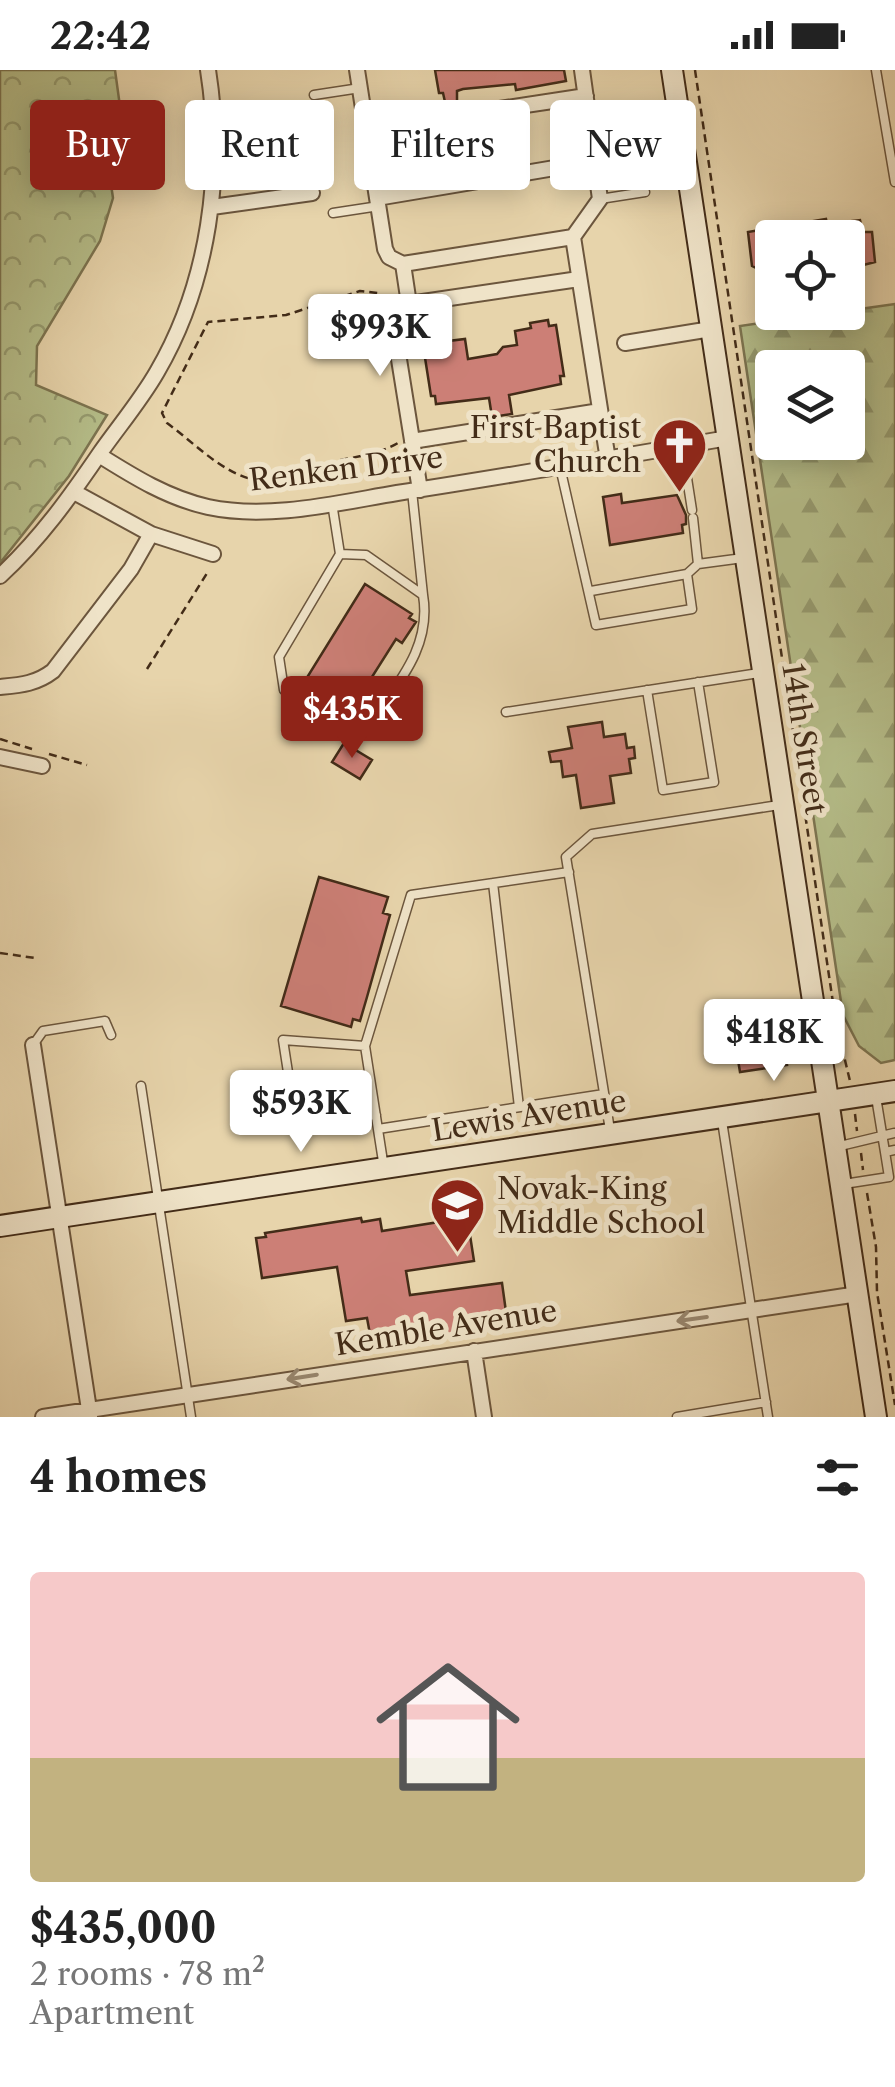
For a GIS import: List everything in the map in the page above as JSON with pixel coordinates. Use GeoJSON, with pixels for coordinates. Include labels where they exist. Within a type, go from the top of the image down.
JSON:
{"type":"FeatureCollection","features":[{"type":"Feature","properties":{"kind":"street"},"geometry":{"type":"LineString","coordinates":[[0,576],[29,550],[74,492],[157,372],[179,328],[212,207],[215,134],[208,70]]}},
{"type":"Feature","properties":{"kind":"street"},"geometry":{"type":"LineString","coordinates":[[358,70],[362,100]]}},
{"type":"Feature","properties":{"kind":"street"},"geometry":{"type":"LineString","coordinates":[[582,70],[587,100]]}},
{"type":"Feature","properties":{"kind":"street","name":"14th Street"},"geometry":{"type":"LineString","coordinates":[[672,70],[876,1417]]}},
{"type":"Feature","properties":{"kind":"street"},"geometry":{"type":"LineString","coordinates":[[530,104],[586,96]]}},
{"type":"Feature","properties":{"kind":"street"},"geometry":{"type":"LineString","coordinates":[[378,202],[550,170]]}},
{"type":"Feature","properties":{"kind":"street"},"geometry":{"type":"LineString","coordinates":[[376,190],[385,250],[402,264],[573,237],[593,213],[600,199],[599,190]]}},
{"type":"Feature","properties":{"kind":"street"},"geometry":{"type":"LineString","coordinates":[[212,207],[312,193]]}},
{"type":"Feature","properties":{"kind":"street"},"geometry":{"type":"LineString","coordinates":[[573,237],[608,460]]}},
{"type":"Feature","properties":{"kind":"street"},"geometry":{"type":"LineString","coordinates":[[402,264],[409,304]]}},
{"type":"Feature","properties":{"kind":"street"},"geometry":{"type":"LineString","coordinates":[[416,490],[406,440],[394,322],[398,312],[409,304],[580,279]]}},
{"type":"Feature","properties":{"kind":"street"},"geometry":{"type":"LineString","coordinates":[[624,344],[711,328]]}},
{"type":"Feature","properties":{"kind":"street"},"geometry":{"type":"LineString","coordinates":[[406,440],[600,412]]}},
{"type":"Feature","properties":{"kind":"street","name":"Renken Drive"},"geometry":{"type":"LineString","coordinates":[[99,454],[146,484],[182,500],[250,512],[416,490],[728,438]]}},
{"type":"Feature","properties":{"kind":"street"},"geometry":{"type":"LineString","coordinates":[[74,492],[151,534],[213,554]]}},
{"type":"Feature","properties":{"kind":"street"},"geometry":{"type":"LineString","coordinates":[[0,687],[28,684],[53,671],[132,569],[151,534]]}},
{"type":"Feature","properties":{"kind":"street"},"geometry":{"type":"LineString","coordinates":[[0,758],[42,766]]}},
{"type":"Feature","properties":{"kind":"street"},"geometry":{"type":"LineString","coordinates":[[33,1045],[89,1413]]}},
{"type":"Feature","properties":{"kind":"street","name":"Lewis Avenue"},"geometry":{"type":"LineString","coordinates":[[0,1226],[886,1093]]}},
{"type":"Feature","properties":{"kind":"street","name":"Kemble Avenue"},"geometry":{"type":"LineString","coordinates":[[43,1417],[858,1294]]}},
{"type":"Feature","properties":{"kind":"street"},"geometry":{"type":"LineString","coordinates":[[474,1351],[484,1417]]}},
{"type":"Feature","properties":{"kind":"lane"},"geometry":{"type":"LineString","coordinates":[[876,70],[891,136],[895,182]]}},
{"type":"Feature","properties":{"kind":"lane"},"geometry":{"type":"LineString","coordinates":[[314,95],[360,88]]}},
{"type":"Feature","properties":{"kind":"lane"},"geometry":{"type":"LineString","coordinates":[[881,100],[895,97]]}},
{"type":"Feature","properties":{"kind":"lane"},"geometry":{"type":"LineString","coordinates":[[600,199],[645,192]]}},
{"type":"Feature","properties":{"kind":"lane"},"geometry":{"type":"LineString","coordinates":[[334,213],[378,202]]}},
{"type":"Feature","properties":{"kind":"lane"},"geometry":{"type":"LineString","coordinates":[[682,446],[698,564]]}},
{"type":"Feature","properties":{"kind":"lane"},"geometry":{"type":"LineString","coordinates":[[560,467],[596,624],[692,608],[687,574]]}},
{"type":"Feature","properties":{"kind":"lane"},"geometry":{"type":"LineString","coordinates":[[332,503],[340,554],[279,658],[284,690],[316,716],[350,730],[369,726],[420,649],[426,616],[416,490]]}},
{"type":"Feature","properties":{"kind":"lane"},"geometry":{"type":"LineString","coordinates":[[340,554],[366,555],[422,595]]}},
{"type":"Feature","properties":{"kind":"lane"},"geometry":{"type":"LineString","coordinates":[[591,591],[687,574],[698,564],[746,557]]}},
{"type":"Feature","properties":{"kind":"lane"},"geometry":{"type":"LineString","coordinates":[[506,712],[764,672]]}},
{"type":"Feature","properties":{"kind":"lane"},"geometry":{"type":"LineString","coordinates":[[647,690],[663,790],[714,782],[698,682]]}},
{"type":"Feature","properties":{"kind":"lane"},"geometry":{"type":"LineString","coordinates":[[610,1134],[566,856],[592,834],[784,805]]}},
{"type":"Feature","properties":{"kind":"lane"},"geometry":{"type":"LineString","coordinates":[[384,1168],[365,1046],[411,895],[569,872]]}},
{"type":"Feature","properties":{"kind":"lane"},"geometry":{"type":"LineString","coordinates":[[494,883],[520,1108]]}},
{"type":"Feature","properties":{"kind":"lane"},"geometry":{"type":"LineString","coordinates":[[33,1045],[44,1031],[105,1021],[111,1035]]}},
{"type":"Feature","properties":{"kind":"lane"},"geometry":{"type":"LineString","coordinates":[[365,1046],[283,1040],[296,1124],[376,1115]]}},
{"type":"Feature","properties":{"kind":"lane"},"geometry":{"type":"LineString","coordinates":[[141,1086],[191,1417]]}},
{"type":"Feature","properties":{"kind":"lane"},"geometry":{"type":"LineString","coordinates":[[842,1184],[889,1177],[890,1151],[882,1131],[886,1093]]}},
{"type":"Feature","properties":{"kind":"lane"},"geometry":{"type":"LineString","coordinates":[[378,1129],[604,1094]]}},
{"type":"Feature","properties":{"kind":"lane"},"geometry":{"type":"LineString","coordinates":[[722,1117],[768,1417]]}},
{"type":"Feature","properties":{"kind":"lane"},"geometry":{"type":"LineString","coordinates":[[836,1148],[859,1144],[893,1128]]}},
{"type":"Feature","properties":{"kind":"lane"},"geometry":{"type":"LineString","coordinates":[[676,1417],[766,1402]]}},
{"type":"Feature","properties":{"kind":"path"},"geometry":{"type":"LineString","coordinates":[[695,70],[833,1004],[848,1067]]}},
{"type":"Feature","properties":{"kind":"path"},"geometry":{"type":"LineString","coordinates":[[393,304],[378,293],[360,292],[286,315],[214,320],[202,327],[162,408],[167,424],[226,468],[252,480],[279,480],[406,440]]}},
{"type":"Feature","properties":{"kind":"path"},"geometry":{"type":"LineString","coordinates":[[189,337],[196,340]]}},
{"type":"Feature","properties":{"kind":"path"},"geometry":{"type":"LineString","coordinates":[[347,460],[350,482]]}},
{"type":"Feature","properties":{"kind":"path"},"geometry":{"type":"LineString","coordinates":[[147,669],[210,570]]}},
{"type":"Feature","properties":{"kind":"path"},"geometry":{"type":"LineString","coordinates":[[0,953],[35,958]]}},
{"type":"Feature","properties":{"kind":"path"},"geometry":{"type":"LineString","coordinates":[[856,1120],[895,1405]]}},
{"type":"Feature","properties":{"kind":"green space"},"geometry":{"type":"Polygon","coordinates":[[[0,70],[115,70],[119,100],[30,100],[30,190],[112,190],[113,198],[100,241],[37,346],[36,385],[107,415],[69,476],[0,563],[0,70]]]}},
{"type":"Feature","properties":{"kind":"green space"},"geometry":{"type":"Polygon","coordinates":[[[895,304],[895,1060],[881,1063],[859,1046],[843,1015],[760,460],[865,460],[865,350],[755,350],[755,426],[740,326],[755,324],[755,330],[865,330],[865,308],[895,304]]]}},
{"type":"Feature","properties":{"kind":"building"},"geometry":{"type":"Polygon","coordinates":[[[435,70],[564,70],[566,81],[516,90],[515,84],[463,89],[457,91],[457,100],[445,100],[443,93],[439,93],[435,70]]]}},
{"type":"Feature","properties":{"kind":"building"},"geometry":{"type":"Polygon","coordinates":[[[755,231],[755,268],[752,266],[748,232],[755,231]]]}},
{"type":"Feature","properties":{"kind":"building"},"geometry":{"type":"Polygon","coordinates":[[[865,232],[872,232],[875,262],[865,265],[865,232]]]}},
{"type":"Feature","properties":{"kind":"building"},"geometry":{"type":"Polygon","coordinates":[[[548,320],[549,326],[556,325],[564,376],[560,376],[561,384],[509,395],[512,414],[492,417],[489,398],[436,404],[435,396],[431,396],[423,345],[430,344],[429,339],[465,339],[468,359],[497,354],[503,347],[517,345],[515,331],[548,320]]]}},
{"type":"Feature","properties":{"kind":"building"},"geometry":{"type":"Polygon","coordinates":[[[621,494],[622,503],[677,495],[686,515],[683,533],[610,545],[603,497],[621,494]]]}},
{"type":"Feature","properties":{"kind":"building"},"geometry":{"type":"Polygon","coordinates":[[[365,584],[412,614],[409,618],[416,622],[402,643],[396,639],[346,718],[298,692],[365,584]]]}},
{"type":"Feature","properties":{"kind":"building"},"geometry":{"type":"Polygon","coordinates":[[[602,722],[604,737],[625,734],[627,748],[634,747],[635,758],[629,759],[631,773],[610,776],[614,803],[581,808],[576,775],[563,777],[561,761],[551,762],[549,752],[572,748],[568,727],[602,722]]]}},
{"type":"Feature","properties":{"kind":"building"},"geometry":{"type":"Polygon","coordinates":[[[344,743],[372,760],[360,779],[332,762],[344,743]]]}},
{"type":"Feature","properties":{"kind":"building"},"geometry":{"type":"Polygon","coordinates":[[[319,877],[388,897],[383,913],[390,915],[367,997],[360,1021],[353,1019],[351,1027],[281,1006],[319,877]]]}},
{"type":"Feature","properties":{"kind":"building"},"geometry":{"type":"Polygon","coordinates":[[[778,1004],[787,1065],[740,1072],[730,1011],[778,1004]]]}},
{"type":"Feature","properties":{"kind":"building"},"geometry":{"type":"Polygon","coordinates":[[[361,1218],[362,1222],[380,1219],[382,1231],[458,1219],[459,1223],[468,1222],[474,1261],[406,1271],[410,1295],[502,1283],[507,1319],[455,1329],[455,1334],[443,1336],[438,1331],[372,1345],[367,1318],[346,1321],[337,1267],[262,1278],[256,1238],[266,1237],[265,1233],[361,1218]]]}},
{"type":"Feature","properties":{"kind":"place","name":"First Baptist Church"},"geometry":{"type":"Point","coordinates":[680,494]}},
{"type":"Feature","properties":{"kind":"place","name":"Novak-King Middle School"},"geometry":{"type":"Point","coordinates":[458,1255]}}]}
